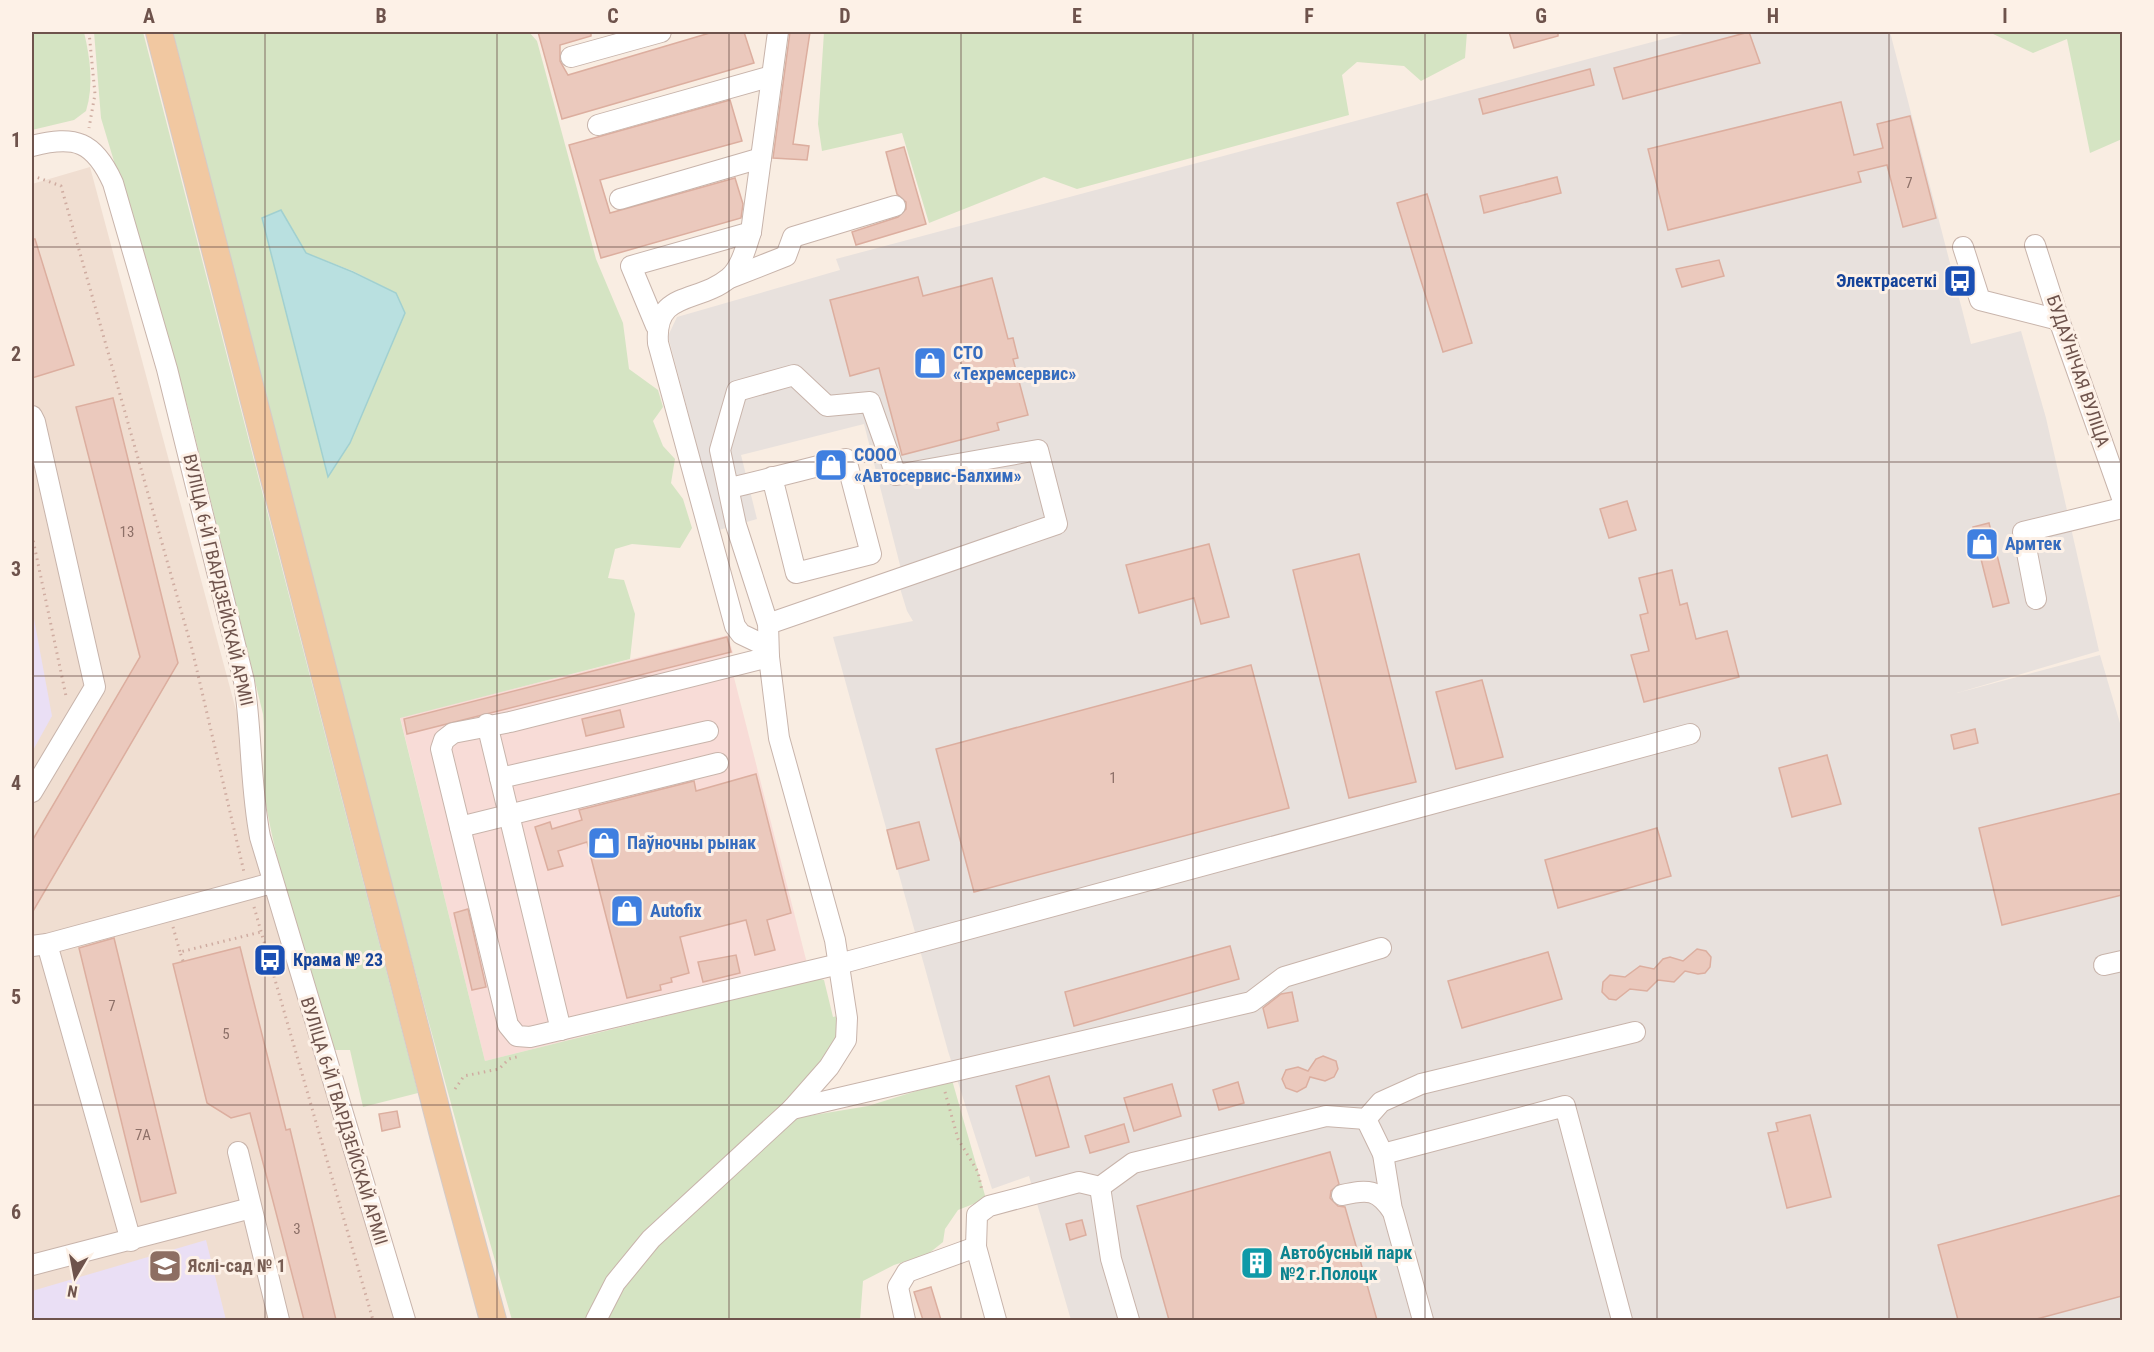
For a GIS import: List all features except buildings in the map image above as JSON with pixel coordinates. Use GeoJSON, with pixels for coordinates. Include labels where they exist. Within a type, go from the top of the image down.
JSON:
{"type":"FeatureCollection","features":[{"type":"Feature","properties":{"kind":"main road"},"geometry":{"type":"LineString","coordinates":[[159,32],[444,1139],[493,1320]]}},
{"type":"Feature","properties":{"kind":"street"},"geometry":{"type":"LineString","coordinates":[[571,57],[661,32]]}},
{"type":"Feature","properties":{"kind":"street"},"geometry":{"type":"LineString","coordinates":[[730,278],[742,257],[750,232],[778,32]]}},
{"type":"Feature","properties":{"kind":"street"},"geometry":{"type":"LineString","coordinates":[[597,125],[772,76]]}},
{"type":"Feature","properties":{"kind":"street"},"geometry":{"type":"LineString","coordinates":[[32,146],[68,140],[86,145]]}},
{"type":"Feature","properties":{"kind":"street","name":"ВУЛІЦА 6-Й ГВАРДЗЕЙСКАЙ АРМІІ"},"geometry":{"type":"LineString","coordinates":[[86,145],[104,162],[113,183],[167,369],[244,681],[249,717],[254,805],[272,883],[405,1320]]}},
{"type":"Feature","properties":{"kind":"street"},"geometry":{"type":"LineString","coordinates":[[620,199],[761,158]]}},
{"type":"Feature","properties":{"kind":"street"},"geometry":{"type":"LineString","coordinates":[[656,326],[663,311],[675,302],[786,256],[793,237],[895,206]]}},
{"type":"Feature","properties":{"kind":"street"},"geometry":{"type":"LineString","coordinates":[[750,232],[631,266],[656,326],[658,344],[735,626],[741,634],[764,645],[769,657]]}},
{"type":"Feature","properties":{"kind":"street","name":"БУДАЎНІЧАЯ ВУЛІЦА"},"geometry":{"type":"LineString","coordinates":[[2035,245],[2058,320],[2122,498]]}},
{"type":"Feature","properties":{"kind":"street"},"geometry":{"type":"LineString","coordinates":[[1963,247],[1980,300],[2058,320]]}},
{"type":"Feature","properties":{"kind":"street"},"geometry":{"type":"LineString","coordinates":[[596,1320],[615,1283],[651,1239],[792,1109],[829,1067],[846,1040],[847,1017],[839,964],[779,738],[769,657],[768,624],[736,525],[730,488],[720,450],[737,391],[794,375],[827,406],[870,402],[896,475],[1038,450],[1057,524],[768,624]]}},
{"type":"Feature","properties":{"kind":"street"},"geometry":{"type":"LineString","coordinates":[[32,416],[95,687],[32,792]]}},
{"type":"Feature","properties":{"kind":"street"},"geometry":{"type":"LineString","coordinates":[[730,488],[772,477],[846,459],[871,554],[796,573],[772,477]]}},
{"type":"Feature","properties":{"kind":"street"},"geometry":{"type":"LineString","coordinates":[[2036,599],[2023,532],[2122,508]]}},
{"type":"Feature","properties":{"kind":"street"},"geometry":{"type":"LineString","coordinates":[[769,657],[510,722],[487,724],[453,733],[444,740],[441,749],[508,1025],[517,1035],[530,1037],[809,969],[839,964],[1690,734]]}},
{"type":"Feature","properties":{"kind":"street"},"geometry":{"type":"LineString","coordinates":[[487,724],[561,1030]]}},
{"type":"Feature","properties":{"kind":"street"},"geometry":{"type":"LineString","coordinates":[[500,778],[708,731]]}},
{"type":"Feature","properties":{"kind":"street"},"geometry":{"type":"LineString","coordinates":[[460,827],[718,763]]}},
{"type":"Feature","properties":{"kind":"street"},"geometry":{"type":"LineString","coordinates":[[131,1241],[39,945],[272,883]]}},
{"type":"Feature","properties":{"kind":"street"},"geometry":{"type":"LineString","coordinates":[[792,1109],[1251,1002],[1284,977],[1381,948]]}},
{"type":"Feature","properties":{"kind":"street"},"geometry":{"type":"LineString","coordinates":[[1366,1119],[1381,1102],[1421,1084],[1635,1032]]}},
{"type":"Feature","properties":{"kind":"street"},"geometry":{"type":"LineString","coordinates":[[1383,1154],[1565,1106],[1622,1320]]}},
{"type":"Feature","properties":{"kind":"street"},"geometry":{"type":"LineString","coordinates":[[996,1320],[976,1247],[977,1215],[989,1206],[1079,1182],[1100,1187],[1133,1163],[1326,1116],[1366,1119]]}},
{"type":"Feature","properties":{"kind":"street"},"geometry":{"type":"LineString","coordinates":[[1366,1119],[1383,1154],[1393,1212],[1423,1320]]}},
{"type":"Feature","properties":{"kind":"street"},"geometry":{"type":"LineString","coordinates":[[238,1152],[279,1320]]}},
{"type":"Feature","properties":{"kind":"street"},"geometry":{"type":"LineString","coordinates":[[1100,1187],[1111,1259],[1129,1320]]}},
{"type":"Feature","properties":{"kind":"street"},"geometry":{"type":"LineString","coordinates":[[1342,1195],[1360,1191],[1372,1192],[1384,1199],[1393,1212]]}},
{"type":"Feature","properties":{"kind":"street"},"geometry":{"type":"LineString","coordinates":[[32,1265],[251,1208]]}},
{"type":"Feature","properties":{"kind":"street"},"geometry":{"type":"LineString","coordinates":[[905,1320],[897,1287],[907,1272],[976,1247]]}},
{"type":"Feature","properties":{"kind":"path"},"geometry":{"type":"LineString","coordinates":[[86,145],[95,94],[89,32]]}},
{"type":"Feature","properties":{"kind":"path"},"geometry":{"type":"LineString","coordinates":[[32,178],[36,177],[61,186],[192,649],[248,889],[373,1320]]}},
{"type":"Feature","properties":{"kind":"path"},"geometry":{"type":"LineString","coordinates":[[32,535],[72,724]]}},
{"type":"Feature","properties":{"kind":"path"},"geometry":{"type":"LineString","coordinates":[[168,911],[183,961]]}},
{"type":"Feature","properties":{"kind":"path"},"geometry":{"type":"LineString","coordinates":[[180,952],[261,932]]}},
{"type":"Feature","properties":{"kind":"path"},"geometry":{"type":"LineString","coordinates":[[454,1092],[457,1083],[464,1076],[499,1069],[509,1059],[520,1056]]}},
{"type":"Feature","properties":{"kind":"path"},"geometry":{"type":"LineString","coordinates":[[940,1075],[958,1139],[978,1172],[979,1185],[989,1206]]}},
{"type":"Feature","properties":{"kind":"shaded area"},"geometry":{"type":"Polygon","coordinates":[[[1690,32],[1890,32],[1971,344],[2021,331],[2046,418],[2099,651],[1957,693],[2100,655],[2122,730],[2122,1320],[1071,1320],[1029,1176],[992,1189],[948,1051],[833,637],[913,621],[907,611],[895,572],[901,569],[864,424],[741,455],[757,519],[719,530],[668,336],[677,317],[840,270],[836,259],[1690,32]]]}},
{"type":"Feature","properties":{"kind":"shaded area"},"geometry":{"type":"Polygon","coordinates":[[[90,167],[400,1320],[32,1320],[32,184],[90,167]]]}},
{"type":"Feature","properties":{"kind":"shaded area"},"geometry":{"type":"Polygon","coordinates":[[[32,608],[52,716],[32,752],[32,608]]]}},
{"type":"Feature","properties":{"kind":"shaded area","name":"Паўночны рынак"},"geometry":{"type":"Polygon","coordinates":[[[728,635],[733,653],[728,654],[811,979],[485,1061],[400,717],[728,635]]]}},
{"type":"Feature","properties":{"kind":"shaded area","name":"Яслі-сад № 1"},"geometry":{"type":"Polygon","coordinates":[[[206,1240],[226,1320],[32,1320],[32,1291],[206,1240]]]}},
{"type":"Feature","properties":{"kind":"green space"},"geometry":{"type":"Polygon","coordinates":[[[32,32],[84,32],[90,81],[86,111],[74,120],[32,130],[32,32]]]}},
{"type":"Feature","properties":{"kind":"green space"},"geometry":{"type":"Polygon","coordinates":[[[94,32],[143,32],[418,1093],[363,1107],[350,1050],[333,1050],[279,867],[266,805],[263,714],[188,408],[101,118],[94,32]]]}},
{"type":"Feature","properties":{"kind":"green space"},"geometry":{"type":"Polygon","coordinates":[[[173,32],[529,32],[537,41],[596,259],[623,323],[629,369],[658,390],[663,407],[653,421],[663,446],[675,459],[671,483],[683,499],[692,528],[680,548],[632,544],[615,549],[608,578],[624,580],[635,614],[630,659],[400,718],[485,1061],[818,978],[824,980],[833,1017],[841,1015],[839,1036],[827,1055],[784,1102],[645,1233],[607,1279],[584,1320],[512,1320],[380,839],[173,32]],[[281,210],[262,218],[328,476],[350,443],[404,312],[396,293],[353,271],[306,253],[281,210]]]}},
{"type":"Feature","properties":{"kind":"green space"},"geometry":{"type":"Polygon","coordinates":[[[824,32],[1467,32],[1465,58],[1421,81],[1404,66],[1357,62],[1342,75],[1349,115],[1077,189],[1044,177],[929,223],[902,133],[822,151],[818,124],[824,32]]]}},
{"type":"Feature","properties":{"kind":"green space"},"geometry":{"type":"Polygon","coordinates":[[[1989,32],[2122,32],[2122,139],[2090,153],[2067,39],[2033,53],[1989,32]]]}},
{"type":"Feature","properties":{"kind":"green space"},"geometry":{"type":"Polygon","coordinates":[[[952,1080],[986,1199],[958,1210],[945,1229],[943,1242],[928,1254],[894,1265],[863,1281],[860,1320],[607,1320],[622,1289],[657,1246],[796,1118],[868,1106],[952,1080]]]}},
{"type":"Feature","properties":{"kind":"water"},"geometry":{"type":"Polygon","coordinates":[[[281,210],[306,253],[396,293],[405,313],[350,443],[328,477],[262,218],[281,210]]]}},
{"type":"Feature","properties":{"kind":"place","name":"Электрасеткі"},"geometry":{"type":"Point","coordinates":[1960,281]}},
{"type":"Feature","properties":{"kind":"place","name":"СТО «Техремсервис»"},"geometry":{"type":"Point","coordinates":[930,363]}},
{"type":"Feature","properties":{"kind":"place","name":"СООО «Автосервис-Балхим»"},"geometry":{"type":"Point","coordinates":[831,465]}},
{"type":"Feature","properties":{"kind":"place","name":"Армтек"},"geometry":{"type":"Point","coordinates":[1982,544]}},
{"type":"Feature","properties":{"kind":"place","name":"Паўночны рынак"},"geometry":{"type":"Point","coordinates":[604,843]}},
{"type":"Feature","properties":{"kind":"place","name":"Autofix"},"geometry":{"type":"Point","coordinates":[627,911]}},
{"type":"Feature","properties":{"kind":"place","name":"Крама № 23"},"geometry":{"type":"Point","coordinates":[270,960]}},
{"type":"Feature","properties":{"kind":"place","name":"Автобусный парк №2 г.Полоцк"},"geometry":{"type":"Point","coordinates":[1257,1263]}},
{"type":"Feature","properties":{"kind":"place","name":"Яслі-сад № 1"},"geometry":{"type":"Point","coordinates":[165,1266]}}]}
